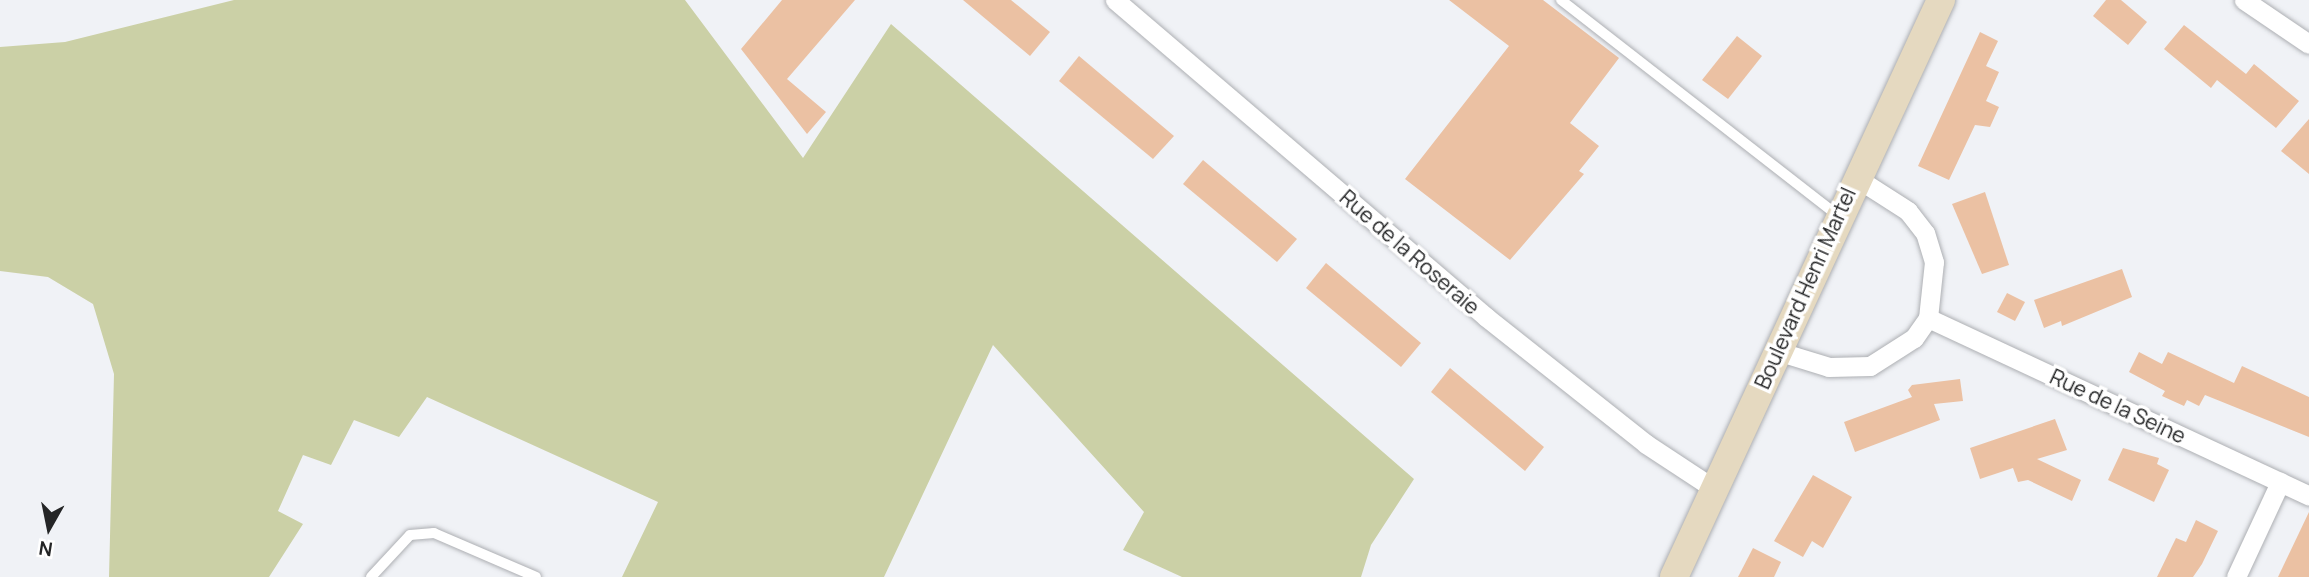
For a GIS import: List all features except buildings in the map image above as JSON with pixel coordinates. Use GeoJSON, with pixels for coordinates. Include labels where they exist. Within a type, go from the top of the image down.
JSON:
{"type":"FeatureCollection","features":[{"type":"Feature","properties":{"kind":"street","name":"Rue de la Roseraie"},"geometry":{"type":"LineString","coordinates":[[1115,0],[1486,317],[1646,444],[1716,490]]}},
{"type":"Feature","properties":{"kind":"street","name":"Boulevard Henri Martel"},"geometry":{"type":"LineString","coordinates":[[1674,577],[1716,490],[1855,177],[1941,0]]}},
{"type":"Feature","properties":{"kind":"street"},"geometry":{"type":"LineString","coordinates":[[2244,0],[2309,44]]}},
{"type":"Feature","properties":{"kind":"street"},"geometry":{"type":"LineString","coordinates":[[1777,351],[1829,367],[1870,366],[1914,338],[1928,318],[1934,262],[1925,233],[1908,211],[1855,177]]}},
{"type":"Feature","properties":{"kind":"street","name":"Rue de la Seine"},"geometry":{"type":"LineString","coordinates":[[1928,318],[2309,496]]}},
{"type":"Feature","properties":{"kind":"street"},"geometry":{"type":"LineString","coordinates":[[2236,577],[2280,482]]}},
{"type":"Feature","properties":{"kind":"lane"},"geometry":{"type":"LineString","coordinates":[[1561,0],[1838,217]]}},
{"type":"Feature","properties":{"kind":"lane"},"geometry":{"type":"LineString","coordinates":[[372,577],[410,535],[434,533],[536,577]]}},
{"type":"Feature","properties":{"kind":"green space"},"geometry":{"type":"Polygon","coordinates":[[[234,0],[685,0],[803,158],[891,24],[1414,479],[1371,545],[1361,577],[1182,577],[1123,550],[1144,512],[993,345],[884,577],[622,577],[658,502],[427,397],[399,437],[354,420],[331,465],[303,455],[278,511],[303,524],[269,577],[109,577],[114,374],[93,304],[48,277],[0,271],[0,47],[65,42],[234,0]]]}}]}
